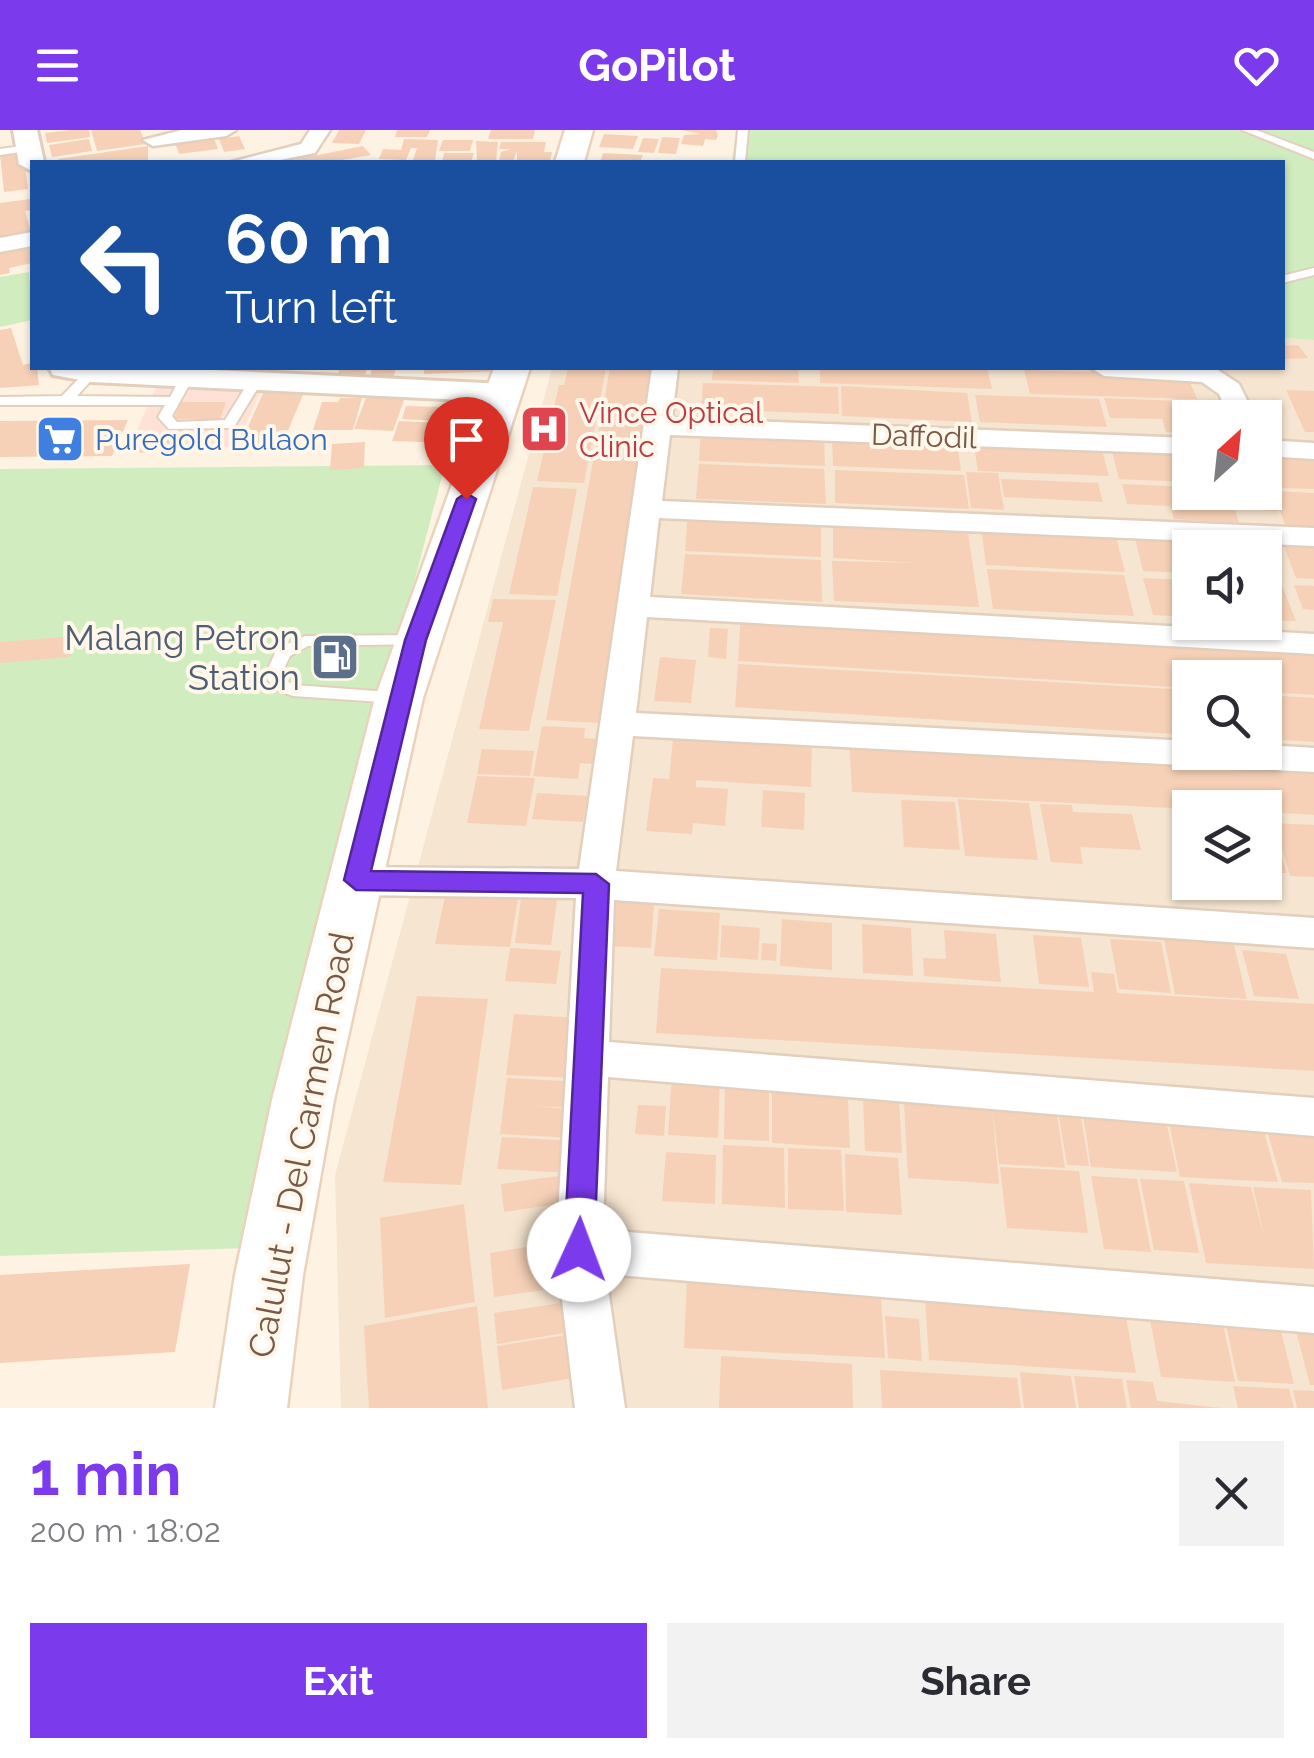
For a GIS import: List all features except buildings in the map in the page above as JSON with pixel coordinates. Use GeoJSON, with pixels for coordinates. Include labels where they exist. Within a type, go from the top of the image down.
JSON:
{"type":"FeatureCollection","features":[{"type":"Feature","properties":{"kind":"main road"},"geometry":{"type":"LineString","coordinates":[[571,160],[579,130]]}},
{"type":"Feature","properties":{"kind":"main road","name":"Calulut - Del Carmen Road"},"geometry":{"type":"LineString","coordinates":[[251,1408],[268,1274],[299,1120],[400,698],[416,640],[508,380]]}},
{"type":"Feature","properties":{"kind":"street"},"geometry":{"type":"LineString","coordinates":[[161,160],[152,135],[226,130]]}},
{"type":"Feature","properties":{"kind":"street"},"geometry":{"type":"LineString","coordinates":[[250,160],[308,149],[320,130]]}},
{"type":"Feature","properties":{"kind":"street"},"geometry":{"type":"LineString","coordinates":[[0,245],[30,239]]}},
{"type":"Feature","properties":{"kind":"street"},"geometry":{"type":"LineString","coordinates":[[78,370],[181,390],[253,374],[508,380]]}},
{"type":"Feature","properties":{"kind":"street"},"geometry":{"type":"LineString","coordinates":[[600,1408],[579,1250],[596,884],[665,370]]}},
{"type":"Feature","properties":{"kind":"street"},"geometry":{"type":"LineString","coordinates":[[1134,370],[1208,375],[1230,390],[1235,400]]}},
{"type":"Feature","properties":{"kind":"street","name":"Daffodil"},"geometry":{"type":"LineString","coordinates":[[657,426],[1172,445]]}},
{"type":"Feature","properties":{"kind":"street"},"geometry":{"type":"LineString","coordinates":[[1282,449],[1314,451]]}},
{"type":"Feature","properties":{"kind":"street"},"geometry":{"type":"LineString","coordinates":[[646,509],[1314,537]]}},
{"type":"Feature","properties":{"kind":"street"},"geometry":{"type":"LineString","coordinates":[[633,606],[1314,644]]}},
{"type":"Feature","properties":{"kind":"street"},"geometry":{"type":"LineString","coordinates":[[617,724],[1314,760]]}},
{"type":"Feature","properties":{"kind":"street"},"geometry":{"type":"LineString","coordinates":[[356,880],[596,884],[1314,933]]}},
{"type":"Feature","properties":{"kind":"street"},"geometry":{"type":"LineString","coordinates":[[587,1058],[1314,1117]]}},
{"type":"Feature","properties":{"kind":"street"},"geometry":{"type":"LineString","coordinates":[[579,1250],[1314,1310]]}},
{"type":"Feature","properties":{"kind":"lane"},"geometry":{"type":"LineString","coordinates":[[740,160],[743,130]]}},
{"type":"Feature","properties":{"kind":"lane"},"geometry":{"type":"LineString","coordinates":[[1247,130],[1314,156]]}},
{"type":"Feature","properties":{"kind":"lane"},"geometry":{"type":"LineString","coordinates":[[0,152],[29,148]]}},
{"type":"Feature","properties":{"kind":"lane"},"geometry":{"type":"LineString","coordinates":[[1285,279],[1314,270]]}},
{"type":"Feature","properties":{"kind":"lane"},"geometry":{"type":"LineString","coordinates":[[66,400],[78,370]]}},
{"type":"Feature","properties":{"kind":"lane"},"geometry":{"type":"LineString","coordinates":[[181,390],[165,417],[168,424],[224,426],[236,419],[253,374]]}},
{"type":"Feature","properties":{"kind":"lane"},"geometry":{"type":"LineString","coordinates":[[0,401],[66,400],[181,390]]}},
{"type":"Feature","properties":{"kind":"lane"},"geometry":{"type":"LineString","coordinates":[[400,698],[293,690],[273,675],[283,653],[306,641],[416,640]]}},
{"type":"Feature","properties":{"kind":"shaded area"},"geometry":{"type":"Polygon","coordinates":[[[1285,338],[1314,340],[1314,1408],[341,1408],[335,1175],[551,370],[1285,370],[1285,338]]]}},
{"type":"Feature","properties":{"kind":"shaded area"},"geometry":{"type":"Polygon","coordinates":[[[156,387],[261,392],[235,447],[130,446],[156,387]]]}},
{"type":"Feature","properties":{"kind":"green space"},"geometry":{"type":"Polygon","coordinates":[[[736,130],[1314,130],[1314,340],[1285,338],[1285,160],[732,160],[736,130]]]}},
{"type":"Feature","properties":{"kind":"green space"},"geometry":{"type":"Polygon","coordinates":[[[29,272],[30,320],[0,327],[0,277],[29,272]]]}},
{"type":"Feature","properties":{"kind":"green space"},"geometry":{"type":"Polygon","coordinates":[[[445,465],[289,1058],[250,1248],[0,1256],[0,469],[445,465]]]}},
{"type":"Feature","properties":{"kind":"place","name":"Vince Optical Clinic"},"geometry":{"type":"Point","coordinates":[544,429]}},
{"type":"Feature","properties":{"kind":"place","name":"Puregold Bulaon"},"geometry":{"type":"Point","coordinates":[60,439]}},
{"type":"Feature","properties":{"kind":"place","name":"Malang Petron Station"},"geometry":{"type":"Point","coordinates":[335,657]}},
{"type":"Feature","properties":{"kind":"route"},"geometry":{"type":"LineString","coordinates":[[466,499],[416,640],[356,880],[596,884],[579,1250]]}}]}
